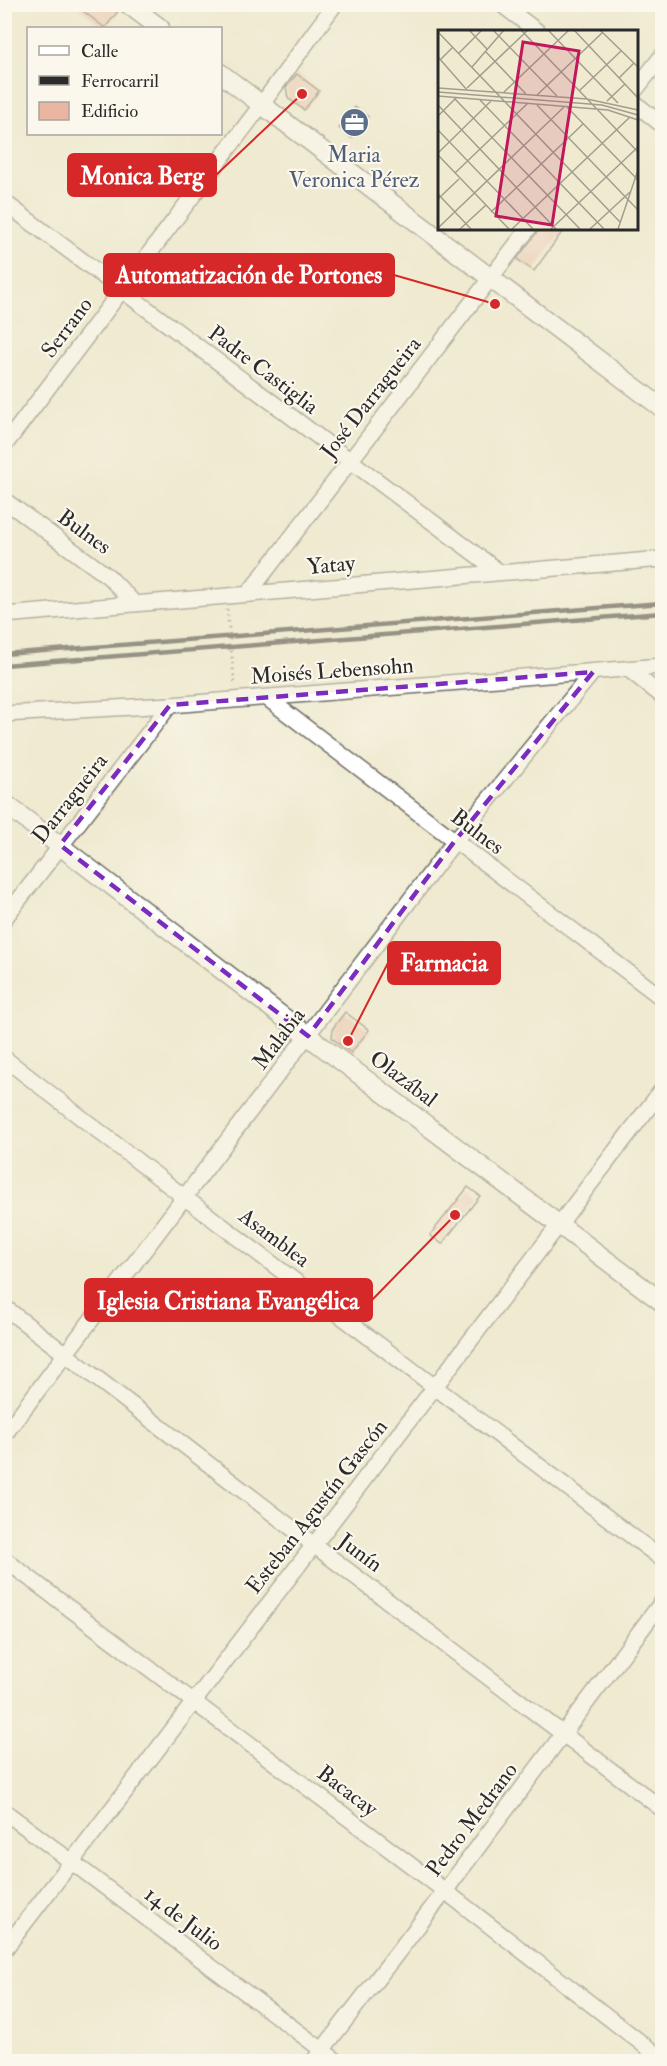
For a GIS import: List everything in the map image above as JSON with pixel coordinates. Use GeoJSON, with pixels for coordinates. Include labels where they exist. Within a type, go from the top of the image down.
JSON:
{"type":"FeatureCollection","features":[{"type":"Feature","properties":{"kind":"street"},"geometry":{"type":"LineString","coordinates":[[128,4],[159,27]]}},
{"type":"Feature","properties":{"kind":"street","name":"Serrano"},"geometry":{"type":"LineString","coordinates":[[4,446],[262,104],[334,4]]}},
{"type":"Feature","properties":{"kind":"street"},"geometry":{"type":"LineString","coordinates":[[501,4],[535,30]]}},
{"type":"Feature","properties":{"kind":"street"},"geometry":{"type":"LineString","coordinates":[[637,88],[663,56]]}},
{"type":"Feature","properties":{"kind":"street"},"geometry":{"type":"LineString","coordinates":[[222,75],[663,408]]}},
{"type":"Feature","properties":{"kind":"street"},"geometry":{"type":"LineString","coordinates":[[637,106],[663,125]]}},
{"type":"Feature","properties":{"kind":"street","name":"Padre Castiglia"},"geometry":{"type":"LineString","coordinates":[[4,202],[498,571]]}},
{"type":"Feature","properties":{"kind":"street","name":"José Darragueira"},"geometry":{"type":"LineString","coordinates":[[248,594],[527,230]]}},
{"type":"Feature","properties":{"kind":"street","name":"Bulnes"},"geometry":{"type":"LineString","coordinates":[[4,500],[109,577],[134,603]]}},
{"type":"Feature","properties":{"kind":"street","name":"Yatay"},"geometry":{"type":"LineString","coordinates":[[4,615],[498,571],[663,559]]}},
{"type":"Feature","properties":{"kind":"street","name":"Moisés Lebensohn"},"geometry":{"type":"LineString","coordinates":[[4,714],[267,698],[663,666]]}},
{"type":"Feature","properties":{"kind":"street"},"geometry":{"type":"LineString","coordinates":[[628,669],[663,696]]}},
{"type":"Feature","properties":{"kind":"street","name":"Malabia"},"geometry":{"type":"LineString","coordinates":[[4,1435],[454,842],[592,672]]}},
{"type":"Feature","properties":{"kind":"street","name":"Bulnes"},"geometry":{"type":"LineString","coordinates":[[267,698],[454,842],[663,998]]}},
{"type":"Feature","properties":{"kind":"street","name":"Darragueira"},"geometry":{"type":"LineString","coordinates":[[4,919],[170,705]]}},
{"type":"Feature","properties":{"kind":"street","name":"Olazábal"},"geometry":{"type":"LineString","coordinates":[[4,803],[308,1036],[663,1302]]}},
{"type":"Feature","properties":{"kind":"street","name":"Asamblea"},"geometry":{"type":"LineString","coordinates":[[4,1058],[663,1559]]}},
{"type":"Feature","properties":{"kind":"street","name":"Esteban Agustín Gascón"},"geometry":{"type":"LineString","coordinates":[[4,1950],[663,1090]]}},
{"type":"Feature","properties":{"kind":"street","name":"Junín"},"geometry":{"type":"LineString","coordinates":[[4,1307],[663,1809]]}},
{"type":"Feature","properties":{"kind":"street","name":"Bacacay"},"geometry":{"type":"LineString","coordinates":[[4,1559],[445,1891],[663,2059]]}},
{"type":"Feature","properties":{"kind":"street","name":"Pedro Medrano"},"geometry":{"type":"LineString","coordinates":[[318,2056],[663,1602]]}},
{"type":"Feature","properties":{"kind":"street","name":"14 de Julio"},"geometry":{"type":"LineString","coordinates":[[4,1811],[318,2056],[338,2061]]}},
{"type":"Feature","properties":{"kind":"path"},"geometry":{"type":"LineString","coordinates":[[226,596],[237,700]]}},
{"type":"Feature","properties":{"kind":"highlighted area"},"geometry":{"type":"Polygon","coordinates":[[[593,672],[454,842],[308,1036],[60,845],[170,705],[593,672]]]}},
{"type":"Feature","properties":{"kind":"building"},"geometry":{"type":"Polygon","coordinates":[[[74,4],[117,4],[119,10],[104,27],[74,4]]]}},
{"type":"Feature","properties":{"kind":"building"},"geometry":{"type":"Polygon","coordinates":[[[297,74],[319,91],[304,110],[288,98],[286,87],[297,74]]]}},
{"type":"Feature","properties":{"kind":"building","name":"Maria Veronica Pérez"},"geometry":{"type":"Polygon","coordinates":[[[355,107],[368,117],[352,138],[339,128],[355,107]]]}},
{"type":"Feature","properties":{"kind":"building"},"geometry":{"type":"Polygon","coordinates":[[[539,230],[564,230],[534,271],[517,259],[539,230]]]}},
{"type":"Feature","properties":{"kind":"building"},"geometry":{"type":"Polygon","coordinates":[[[345,1012],[369,1030],[351,1053],[332,1038],[333,1028],[345,1012]]]}},
{"type":"Feature","properties":{"kind":"building"},"geometry":{"type":"Polygon","coordinates":[[[468,1187],[480,1196],[442,1244],[430,1235],[468,1187]]]}},
{"type":"Feature","properties":{"kind":"railway"},"geometry":{"type":"LineString","coordinates":[[4,654],[662,603]]}},
{"type":"Feature","properties":{"kind":"railway"},"geometry":{"type":"LineString","coordinates":[[4,665],[662,613]]}},
{"type":"Feature","properties":{"kind":"place","name":"Monica Berg"},"geometry":{"type":"Point","coordinates":[302,94]}},
{"type":"Feature","properties":{"kind":"place","name":"Maria Veronica Pérez"},"geometry":{"type":"Point","coordinates":[354,122]}},
{"type":"Feature","properties":{"kind":"place","name":"Automatización de Portones"},"geometry":{"type":"Point","coordinates":[495,304]}},
{"type":"Feature","properties":{"kind":"place","name":"Farmacia"},"geometry":{"type":"Point","coordinates":[348,1041]}},
{"type":"Feature","properties":{"kind":"place","name":"Iglesia Cristiana Evangélica"},"geometry":{"type":"Point","coordinates":[455,1215]}}]}
